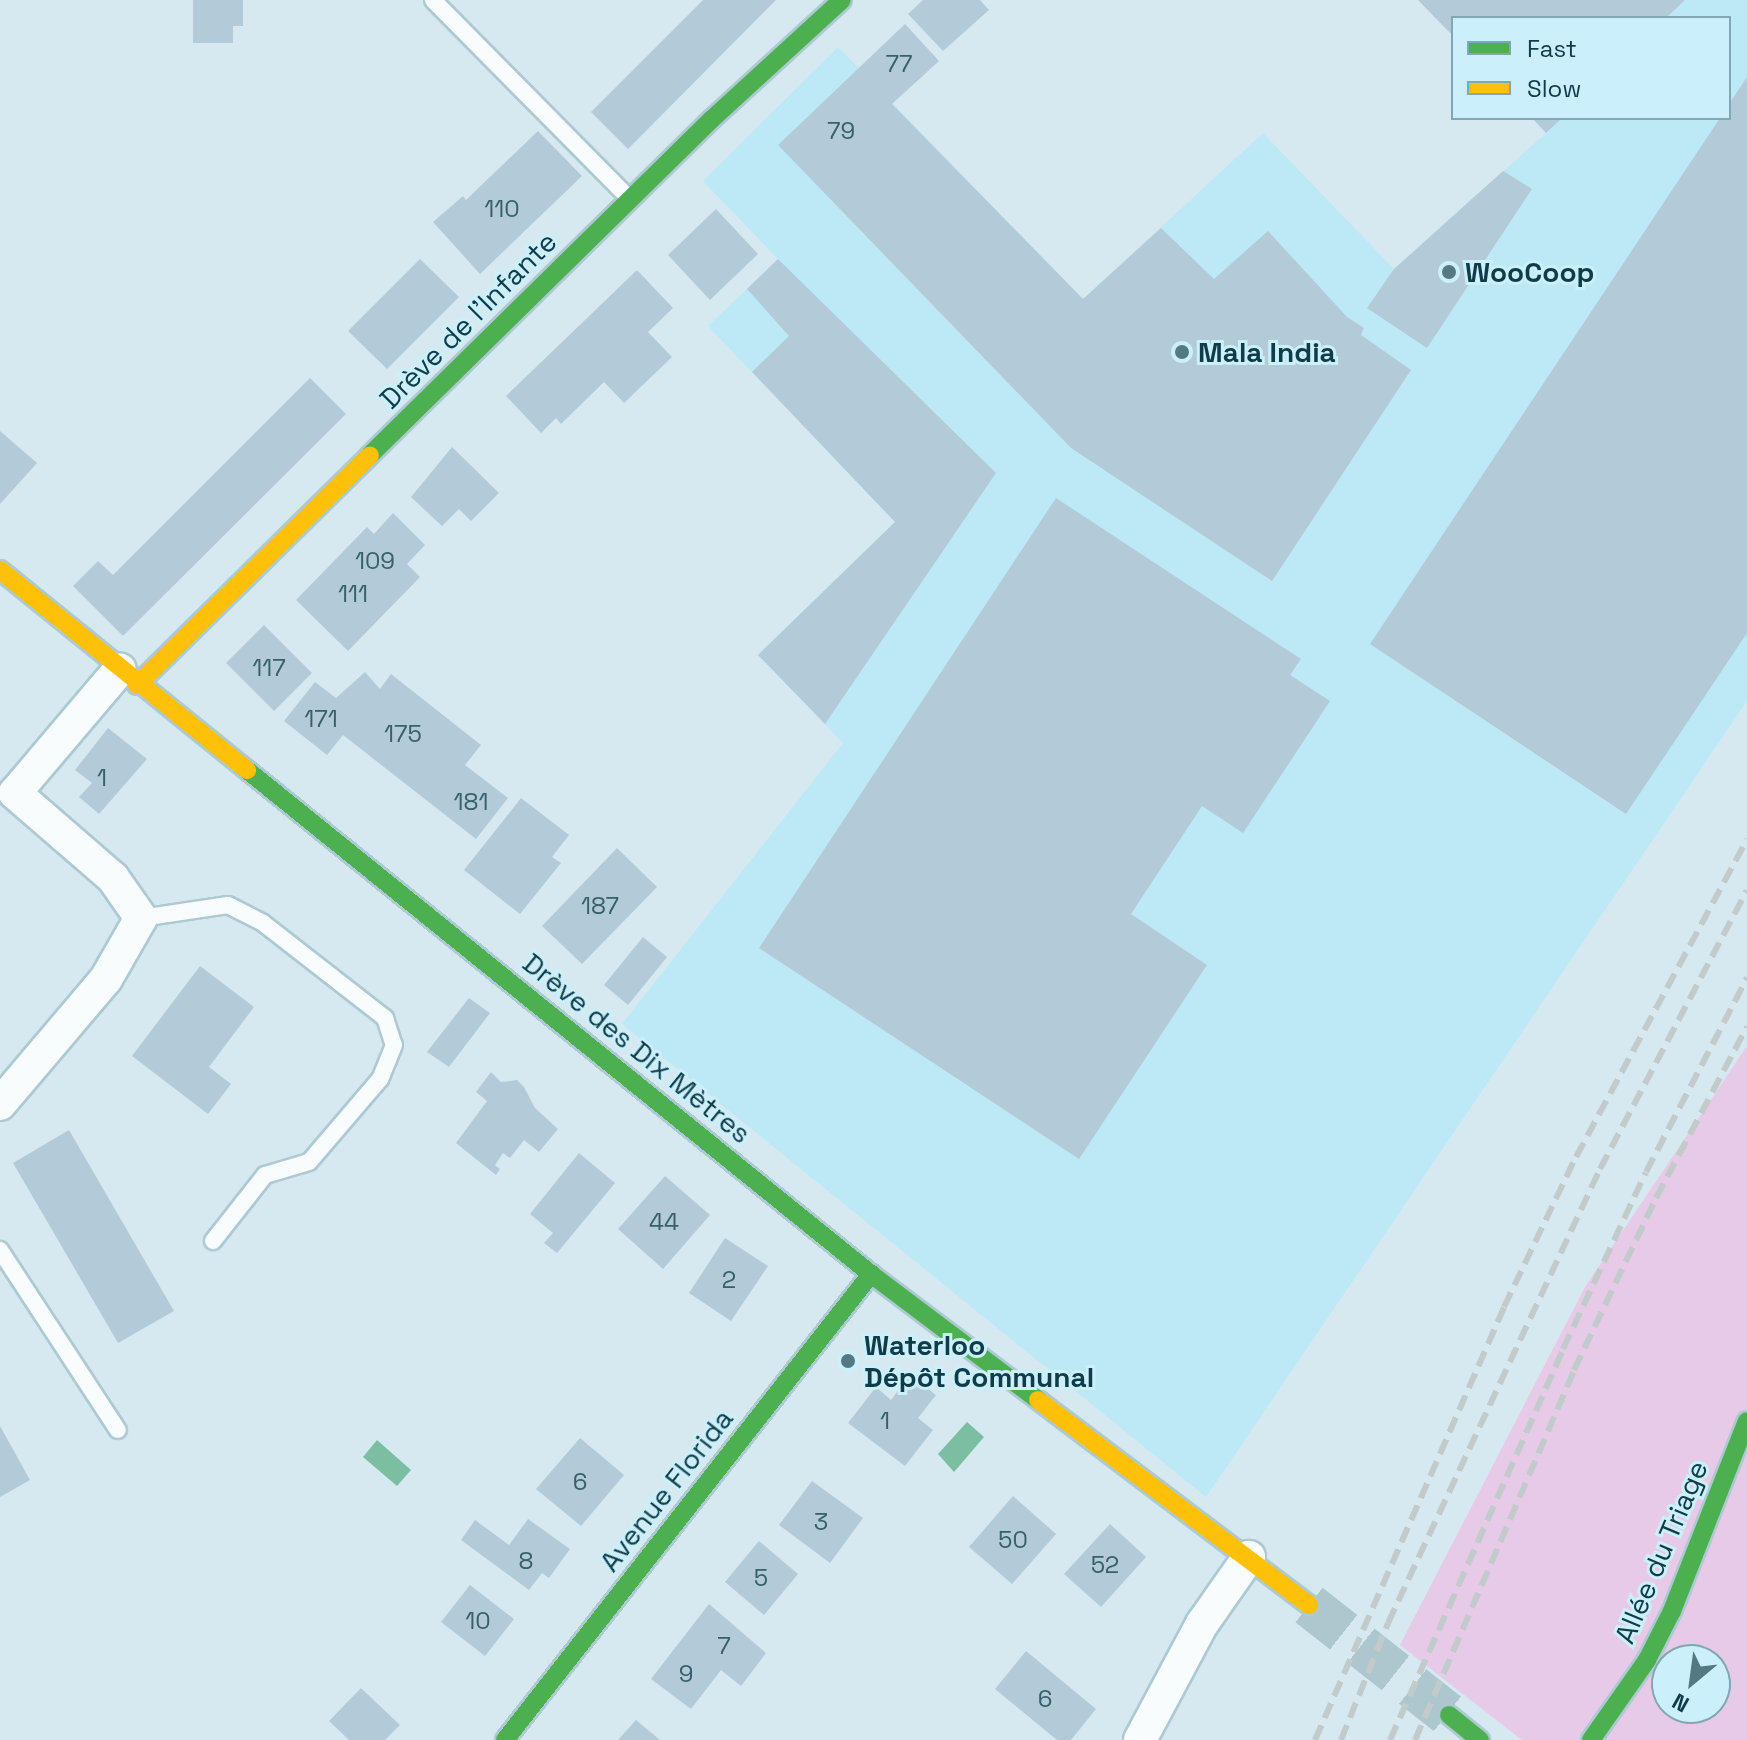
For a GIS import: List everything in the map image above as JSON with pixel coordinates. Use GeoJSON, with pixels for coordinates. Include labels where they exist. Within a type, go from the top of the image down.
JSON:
{"type":"FeatureCollection","features":[{"type":"Feature","properties":{"kind":"street","name":"Drève de l'Infante"},"geometry":{"type":"LineString","coordinates":[[128,677],[842,0]]}},
{"type":"Feature","properties":{"kind":"street","name":"Drève des Dix Mètres"},"geometry":{"type":"LineString","coordinates":[[0,570],[128,677],[195,726],[871,1274],[1309,1605]]}},
{"type":"Feature","properties":{"kind":"street"},"geometry":{"type":"LineString","coordinates":[[0,1104],[106,979],[141,918],[113,878],[8,788],[128,677]]}},
{"type":"Feature","properties":{"kind":"street","name":"Avenue Florida"},"geometry":{"type":"LineString","coordinates":[[505,1740],[871,1274]]}},
{"type":"Feature","properties":{"kind":"street","name":"Allée du Triage"},"geometry":{"type":"LineString","coordinates":[[1591,1740],[1647,1660],[1672,1611],[1747,1421]]}},
{"type":"Feature","properties":{"kind":"street"},"geometry":{"type":"LineString","coordinates":[[1140,1740],[1202,1624],[1249,1557]]}},
{"type":"Feature","properties":{"kind":"street"},"geometry":{"type":"LineString","coordinates":[[1449,1715],[1480,1740]]}},
{"type":"Feature","properties":{"kind":"lane"},"geometry":{"type":"LineString","coordinates":[[433,0],[631,199]]}},
{"type":"Feature","properties":{"kind":"lane"},"geometry":{"type":"LineString","coordinates":[[141,918],[228,905],[263,923],[385,1018],[394,1045],[380,1079],[309,1162],[265,1175],[213,1241]]}},
{"type":"Feature","properties":{"kind":"lane"},"geometry":{"type":"LineString","coordinates":[[0,1250],[118,1430]]}},
{"type":"Feature","properties":{"kind":"shaded area"},"geometry":{"type":"Polygon","coordinates":[[[1418,0],[1747,0],[1747,701],[1206,1497],[622,1024],[843,743],[758,655],[895,522],[708,326],[778,259],[703,181],[838,47],[1083,299],[1263,133],[1394,269],[1546,133],[1534,120],[1731,120],[1731,16],[1451,16],[1451,34],[1418,0]]]}},
{"type":"Feature","properties":{"kind":"shaded area"},"geometry":{"type":"Polygon","coordinates":[[[1747,1046],[1747,1740],[1522,1740],[1400,1645],[1585,1287],[1747,1046]]]}},
{"type":"Feature","properties":{"kind":"shaded area"},"geometry":{"type":"Polygon","coordinates":[[[967,1422],[984,1437],[954,1472],[938,1454],[967,1422]]]}},
{"type":"Feature","properties":{"kind":"shaded area"},"geometry":{"type":"Polygon","coordinates":[[[377,1440],[411,1470],[397,1486],[363,1457],[377,1440]]]}},
{"type":"Feature","properties":{"kind":"building"},"geometry":{"type":"Polygon","coordinates":[[[193,0],[243,0],[243,26],[233,26],[233,43],[193,43],[193,0]]]}},
{"type":"Feature","properties":{"kind":"building"},"geometry":{"type":"Polygon","coordinates":[[[703,0],[776,0],[628,149],[591,112],[703,0]]]}},
{"type":"Feature","properties":{"kind":"building"},"geometry":{"type":"Polygon","coordinates":[[[923,0],[980,0],[989,10],[943,51],[908,14],[923,0]]]}},
{"type":"Feature","properties":{"kind":"building"},"geometry":{"type":"Polygon","coordinates":[[[1418,0],[1685,0],[1668,16],[1451,16],[1451,34],[1418,0]]]}},
{"type":"Feature","properties":{"kind":"building","name":"Mala India"},"geometry":{"type":"Polygon","coordinates":[[[905,24],[939,61],[892,104],[1083,299],[1161,228],[1214,279],[1268,231],[1347,317],[1364,328],[1361,335],[1411,370],[1272,581],[1071,448],[778,145],[905,24]]]}},
{"type":"Feature","properties":{"kind":"building"},"geometry":{"type":"Polygon","coordinates":[[[1747,77],[1747,633],[1626,814],[1370,644],[1719,120],[1731,120],[1731,101],[1747,77]]]}},
{"type":"Feature","properties":{"kind":"building"},"geometry":{"type":"Polygon","coordinates":[[[1534,120],[1560,120],[1546,133],[1534,120]]]}},
{"type":"Feature","properties":{"kind":"building"},"geometry":{"type":"Polygon","coordinates":[[[538,131],[582,176],[480,274],[433,222],[463,196],[466,200],[538,131]]]}},
{"type":"Feature","properties":{"kind":"building"},"geometry":{"type":"Polygon","coordinates":[[[1503,171],[1532,189],[1427,348],[1367,308],[1394,269],[1503,171]]]}},
{"type":"Feature","properties":{"kind":"building"},"geometry":{"type":"Polygon","coordinates":[[[716,209],[758,254],[710,300],[668,255],[716,209]]]}},
{"type":"Feature","properties":{"kind":"building"},"geometry":{"type":"Polygon","coordinates":[[[420,259],[459,297],[387,369],[348,331],[420,259]]]}},
{"type":"Feature","properties":{"kind":"building"},"geometry":{"type":"Polygon","coordinates":[[[778,259],[996,473],[825,724],[758,655],[895,522],[752,372],[789,336],[747,289],[778,259]]]}},
{"type":"Feature","properties":{"kind":"building"},"geometry":{"type":"Polygon","coordinates":[[[637,270],[673,308],[648,332],[672,357],[624,403],[604,382],[561,424],[556,418],[541,433],[506,396],[637,270]]]}},
{"type":"Feature","properties":{"kind":"building"},"geometry":{"type":"Polygon","coordinates":[[[310,378],[346,414],[123,636],[73,586],[98,561],[113,575],[310,378]]]}},
{"type":"Feature","properties":{"kind":"building"},"geometry":{"type":"Polygon","coordinates":[[[0,431],[37,463],[0,504],[0,431]]]}},
{"type":"Feature","properties":{"kind":"building"},"geometry":{"type":"Polygon","coordinates":[[[452,447],[499,493],[471,521],[459,509],[442,526],[411,497],[452,447]]]}},
{"type":"Feature","properties":{"kind":"building"},"geometry":{"type":"Polygon","coordinates":[[[1056,498],[1301,659],[1290,675],[1330,701],[1243,833],[1202,806],[1131,914],[1207,965],[1079,1159],[759,948],[1056,498]]]}},
{"type":"Feature","properties":{"kind":"building"},"geometry":{"type":"Polygon","coordinates":[[[393,513],[425,545],[407,564],[420,577],[348,651],[296,600],[367,527],[374,534],[393,513]]]}},
{"type":"Feature","properties":{"kind":"building"},"geometry":{"type":"Polygon","coordinates":[[[264,625],[312,673],[274,711],[226,663],[264,625]]]}},
{"type":"Feature","properties":{"kind":"building"},"geometry":{"type":"Polygon","coordinates":[[[365,672],[380,689],[391,674],[481,745],[465,765],[508,798],[476,839],[343,735],[327,755],[284,721],[315,682],[336,698],[365,672]]]}},
{"type":"Feature","properties":{"kind":"building"},"geometry":{"type":"Polygon","coordinates":[[[108,728],[147,759],[99,814],[79,797],[92,783],[75,770],[108,728]]]}},
{"type":"Feature","properties":{"kind":"building"},"geometry":{"type":"Polygon","coordinates":[[[521,798],[569,835],[552,857],[561,863],[520,914],[464,870],[521,798]]]}},
{"type":"Feature","properties":{"kind":"building"},"geometry":{"type":"Polygon","coordinates":[[[617,848],[657,887],[582,964],[542,926],[617,848]]]}},
{"type":"Feature","properties":{"kind":"building"},"geometry":{"type":"Polygon","coordinates":[[[643,937],[667,957],[628,1005],[604,985],[643,937]]]}},
{"type":"Feature","properties":{"kind":"building"},"geometry":{"type":"Polygon","coordinates":[[[200,966],[254,1007],[209,1067],[231,1084],[208,1114],[132,1056],[200,966]]]}},
{"type":"Feature","properties":{"kind":"building"},"geometry":{"type":"Polygon","coordinates":[[[469,998],[490,1013],[449,1067],[427,1052],[469,998]]]}},
{"type":"Feature","properties":{"kind":"building"},"geometry":{"type":"Polygon","coordinates":[[[491,1072],[501,1082],[517,1080],[535,1108],[558,1129],[539,1152],[524,1140],[510,1158],[503,1153],[495,1165],[500,1169],[496,1175],[456,1143],[487,1101],[476,1092],[491,1072]]]}},
{"type":"Feature","properties":{"kind":"building"},"geometry":{"type":"Polygon","coordinates":[[[69,1130],[174,1311],[118,1343],[13,1163],[69,1130]]]}},
{"type":"Feature","properties":{"kind":"building"},"geometry":{"type":"Polygon","coordinates":[[[579,1153],[615,1183],[557,1253],[544,1243],[553,1233],[530,1214],[579,1153]]]}},
{"type":"Feature","properties":{"kind":"building"},"geometry":{"type":"Polygon","coordinates":[[[665,1176],[710,1215],[663,1269],[618,1229],[665,1176]]]}},
{"type":"Feature","properties":{"kind":"building"},"geometry":{"type":"Polygon","coordinates":[[[725,1238],[768,1266],[731,1321],[689,1293],[725,1238]]]}},
{"type":"Feature","properties":{"kind":"building"},"geometry":{"type":"Polygon","coordinates":[[[910,1375],[936,1395],[918,1418],[933,1430],[905,1466],[848,1423],[876,1387],[891,1400],[910,1375]]]}},
{"type":"Feature","properties":{"kind":"building"},"geometry":{"type":"Polygon","coordinates":[[[0,1426],[30,1480],[0,1497],[0,1426]]]}},
{"type":"Feature","properties":{"kind":"building"},"geometry":{"type":"Polygon","coordinates":[[[580,1438],[624,1475],[581,1526],[536,1489],[580,1438]]]}},
{"type":"Feature","properties":{"kind":"building"},"geometry":{"type":"Polygon","coordinates":[[[812,1481],[863,1518],[830,1563],[779,1525],[812,1481]]]}},
{"type":"Feature","properties":{"kind":"building"},"geometry":{"type":"Polygon","coordinates":[[[1013,1496],[1056,1534],[1012,1584],[969,1547],[1013,1496]]]}},
{"type":"Feature","properties":{"kind":"building"},"geometry":{"type":"Polygon","coordinates":[[[528,1519],[570,1549],[549,1578],[542,1573],[529,1590],[461,1540],[475,1520],[509,1545],[528,1519]]]}},
{"type":"Feature","properties":{"kind":"building"},"geometry":{"type":"Polygon","coordinates":[[[1110,1524],[1146,1557],[1101,1607],[1064,1574],[1110,1524]]]}},
{"type":"Feature","properties":{"kind":"building"},"geometry":{"type":"Polygon","coordinates":[[[759,1541],[798,1574],[764,1615],[725,1582],[759,1541]]]}},
{"type":"Feature","properties":{"kind":"building"},"geometry":{"type":"Polygon","coordinates":[[[470,1585],[514,1619],[485,1656],[441,1622],[470,1585]]]}},
{"type":"Feature","properties":{"kind":"building"},"geometry":{"type":"Polygon","coordinates":[[[709,1604],[766,1653],[741,1686],[721,1670],[691,1709],[651,1679],[709,1604]]]}},
{"type":"Feature","properties":{"kind":"building"},"geometry":{"type":"Polygon","coordinates":[[[1026,1651],[1096,1709],[1071,1740],[1057,1740],[995,1689],[1026,1651]]]}},
{"type":"Feature","properties":{"kind":"building"},"geometry":{"type":"Polygon","coordinates":[[[361,1688],[400,1725],[385,1740],[349,1740],[329,1721],[361,1688]]]}},
{"type":"Feature","properties":{"kind":"building"},"geometry":{"type":"Polygon","coordinates":[[[636,1720],[660,1740],[618,1740],[636,1720]]]}},
{"type":"Feature","properties":{"kind":"tunnel"},"geometry":{"type":"LineString","coordinates":[[1309,1605],[1449,1715]]}},
{"type":"Feature","properties":{"kind":"railway"},"geometry":{"type":"LineString","coordinates":[[1315,1740],[1504,1307],[1576,1157],[1747,839]]}},
{"type":"Feature","properties":{"kind":"railway"},"geometry":{"type":"LineString","coordinates":[[1341,1740],[1388,1623],[1600,1169],[1747,890]]}},
{"type":"Feature","properties":{"kind":"railway"},"geometry":{"type":"LineString","coordinates":[[1390,1740],[1563,1349],[1646,1172],[1747,978]]}},
{"type":"Feature","properties":{"kind":"railway"},"geometry":{"type":"LineString","coordinates":[[1415,1740],[1574,1370],[1656,1198],[1747,1027]]}},
{"type":"Feature","properties":{"kind":"traffic: fast"},"geometry":{"type":"LineString","coordinates":[[370,455],[712,119],[842,0]]}},
{"type":"Feature","properties":{"kind":"traffic: fast"},"geometry":{"type":"LineString","coordinates":[[247,770],[871,1274],[1038,1400]]}},
{"type":"Feature","properties":{"kind":"traffic: fast"},"geometry":{"type":"LineString","coordinates":[[505,1740],[871,1274]]}},
{"type":"Feature","properties":{"kind":"traffic: fast"},"geometry":{"type":"LineString","coordinates":[[1591,1740],[1647,1660],[1672,1611],[1747,1421]]}},
{"type":"Feature","properties":{"kind":"traffic: fast"},"geometry":{"type":"LineString","coordinates":[[1449,1715],[1480,1740]]}},
{"type":"Feature","properties":{"kind":"traffic: slow"},"geometry":{"type":"LineString","coordinates":[[137,685],[370,455]]}},
{"type":"Feature","properties":{"kind":"traffic: slow"},"geometry":{"type":"LineString","coordinates":[[0,570],[247,770]]}},
{"type":"Feature","properties":{"kind":"traffic: slow"},"geometry":{"type":"LineString","coordinates":[[1038,1400],[1309,1605]]}},
{"type":"Feature","properties":{"kind":"place","name":"WooCoop"},"geometry":{"type":"Point","coordinates":[1449,272]}},
{"type":"Feature","properties":{"kind":"place","name":"Mala India"},"geometry":{"type":"Point","coordinates":[1182,352]}},
{"type":"Feature","properties":{"kind":"place","name":"Waterloo Dépôt Communal"},"geometry":{"type":"Point","coordinates":[848,1361]}}]}
